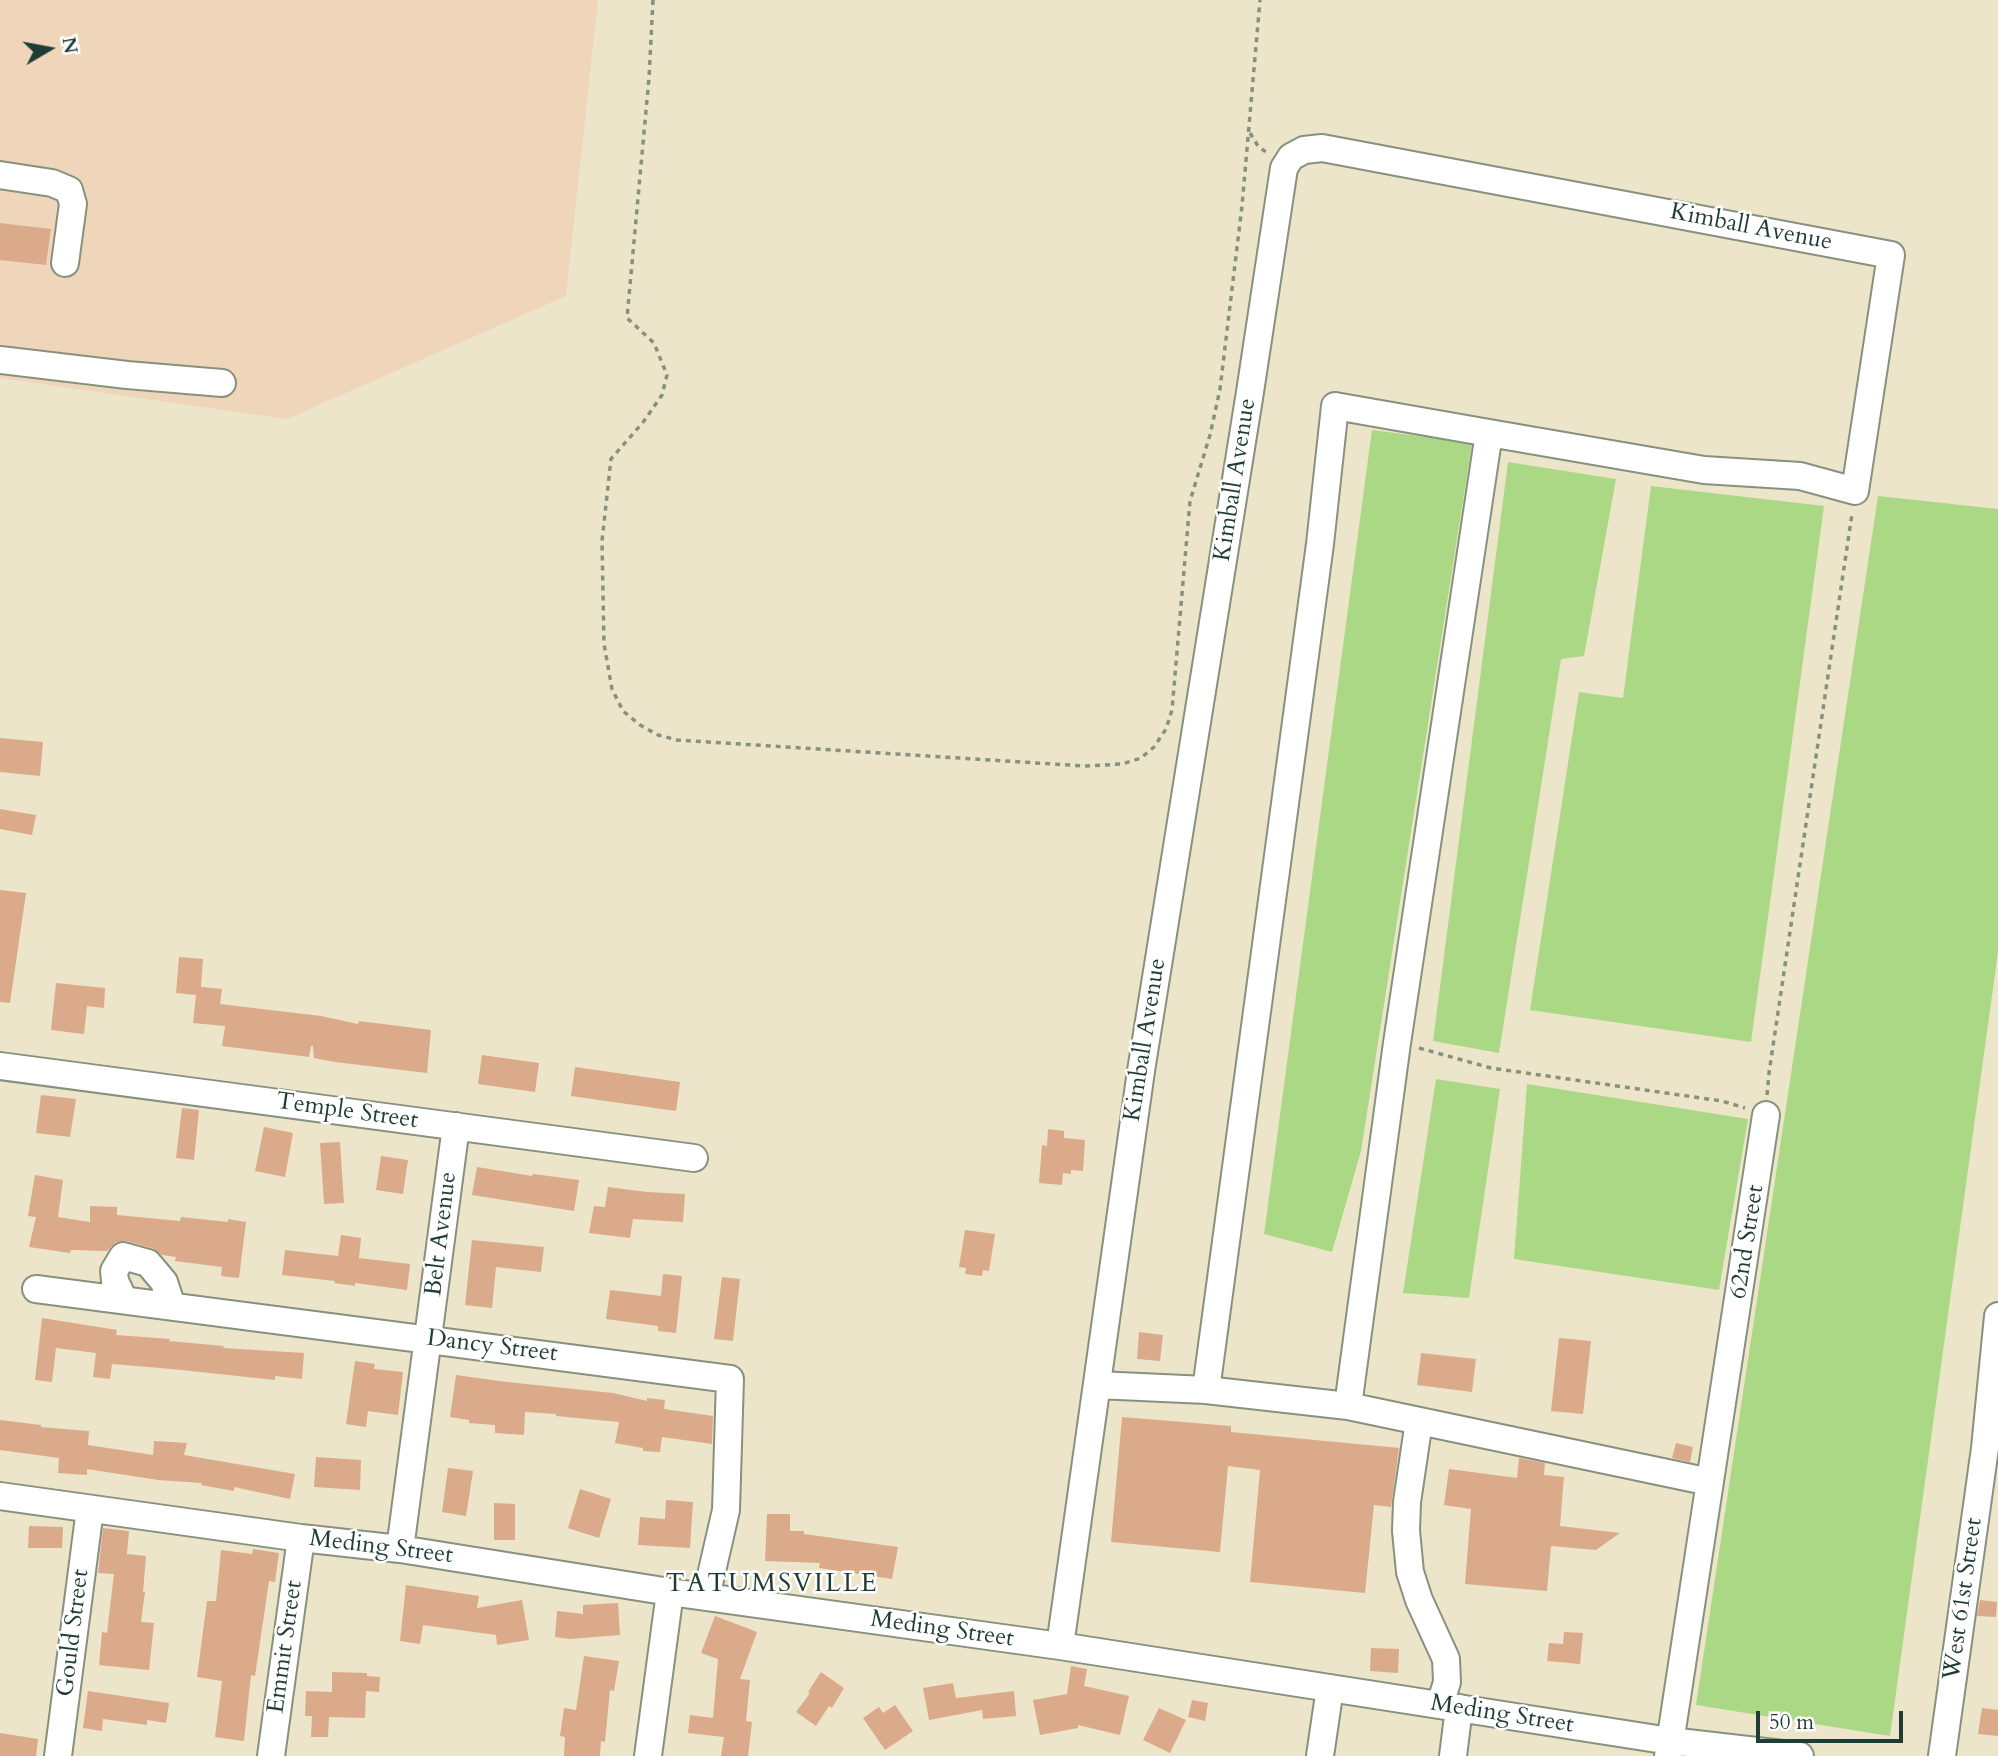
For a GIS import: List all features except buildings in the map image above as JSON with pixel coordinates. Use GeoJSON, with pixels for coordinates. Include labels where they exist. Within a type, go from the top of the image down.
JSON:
{"type":"FeatureCollection","features":[{"type":"Feature","properties":{"kind":"street","name":"Kimball Avenue"},"geometry":{"type":"LineString","coordinates":[[1060,1646],[1141,1071],[1251,392],[1284,168],[1291,157],[1304,150],[1322,148],[1891,255],[1855,491]]}},
{"type":"Feature","properties":{"kind":"street"},"geometry":{"type":"LineString","coordinates":[[0,175],[52,183],[69,190],[73,204],[65,263]]}},
{"type":"Feature","properties":{"kind":"street"},"geometry":{"type":"LineString","coordinates":[[0,360],[222,383]]}},
{"type":"Feature","properties":{"kind":"street"},"geometry":{"type":"LineString","coordinates":[[1206,1391],[1320,544],[1335,406],[1704,470],[1800,476],[1855,491]]}},
{"type":"Feature","properties":{"kind":"street"},"geometry":{"type":"LineString","coordinates":[[1348,1406],[1397,1043],[1489,433]]}},
{"type":"Feature","properties":{"kind":"street","name":"Temple Street"},"geometry":{"type":"LineString","coordinates":[[0,1066],[694,1158]]}},
{"type":"Feature","properties":{"kind":"street","name":"62nd Street"},"geometry":{"type":"LineString","coordinates":[[1669,1748],[1766,1115]]}},
{"type":"Feature","properties":{"kind":"street","name":"Belt Avenue"},"geometry":{"type":"LineString","coordinates":[[400,1549],[456,1126]]}},
{"type":"Feature","properties":{"kind":"street"},"geometry":{"type":"LineString","coordinates":[[124,1300],[114,1271],[123,1256],[148,1262],[164,1282],[172,1306]]}},
{"type":"Feature","properties":{"kind":"street","name":"Dancy Street"},"geometry":{"type":"LineString","coordinates":[[36,1289],[730,1379],[726,1510],[706,1597]]}},
{"type":"Feature","properties":{"kind":"street","name":"West 61st Street"},"geometry":{"type":"LineString","coordinates":[[1942,1756],[1991,1448],[1998,1316]]}},
{"type":"Feature","properties":{"kind":"street"},"geometry":{"type":"LineString","coordinates":[[1097,1385],[1206,1391],[1348,1406],[1710,1482]]}},
{"type":"Feature","properties":{"kind":"street"},"geometry":{"type":"LineString","coordinates":[[1419,1421],[1407,1502],[1406,1531],[1410,1572],[1446,1659],[1453,1756]]}},
{"type":"Feature","properties":{"kind":"street","name":"Meding Street"},"geometry":{"type":"LineString","coordinates":[[0,1496],[400,1549],[670,1592],[1060,1646],[1449,1706],[1669,1748],[1800,1756]]}},
{"type":"Feature","properties":{"kind":"street","name":"Gould Street"},"geometry":{"type":"LineString","coordinates":[[58,1756],[90,1509]]}},
{"type":"Feature","properties":{"kind":"street","name":"Emmit Street"},"geometry":{"type":"LineString","coordinates":[[271,1756],[301,1538]]}},
{"type":"Feature","properties":{"kind":"street"},"geometry":{"type":"LineString","coordinates":[[648,1756],[670,1592]]}},
{"type":"Feature","properties":{"kind":"street"},"geometry":{"type":"LineString","coordinates":[[1320,1756],[1330,1688]]}},
{"type":"Feature","properties":{"kind":"path"},"geometry":{"type":"LineString","coordinates":[[653,0],[649,78],[627,318],[654,343],[667,374],[662,395],[645,421],[611,460],[602,541],[604,644],[611,689],[623,711],[658,735],[677,740],[1084,766],[1122,764],[1142,758],[1154,747],[1166,729],[1172,710],[1190,500],[1210,435],[1220,389],[1242,206],[1260,0]]}},
{"type":"Feature","properties":{"kind":"path"},"geometry":{"type":"LineString","coordinates":[[1249,131],[1258,146],[1268,153],[1291,157]]}},
{"type":"Feature","properties":{"kind":"path"},"geometry":{"type":"LineString","coordinates":[[1397,1043],[1491,1068],[1722,1101],[1766,1115],[1769,1073],[1855,491]]}},
{"type":"Feature","properties":{"kind":"shaded area"},"geometry":{"type":"Polygon","coordinates":[[[0,0],[598,0],[566,296],[287,419],[0,378],[0,0]]]}},
{"type":"Feature","properties":{"kind":"green space"},"geometry":{"type":"Polygon","coordinates":[[[1372,430],[1472,443],[1361,1151],[1332,1252],[1264,1234],[1372,430]]]}},
{"type":"Feature","properties":{"kind":"green space"},"geometry":{"type":"Polygon","coordinates":[[[1508,462],[1616,479],[1584,656],[1561,659],[1499,1053],[1433,1041],[1508,462]]]}},
{"type":"Feature","properties":{"kind":"green space"},"geometry":{"type":"Polygon","coordinates":[[[1651,486],[1824,506],[1751,1042],[1530,1010],[1579,692],[1623,698],[1651,486]]]}},
{"type":"Feature","properties":{"kind":"green space"},"geometry":{"type":"Polygon","coordinates":[[[1878,496],[1998,509],[1998,952],[1890,1736],[1696,1705],[1878,496]]]}},
{"type":"Feature","properties":{"kind":"green space"},"geometry":{"type":"Polygon","coordinates":[[[1436,1079],[1500,1089],[1469,1298],[1403,1293],[1436,1079]]]}},
{"type":"Feature","properties":{"kind":"green space"},"geometry":{"type":"Polygon","coordinates":[[[1527,1084],[1748,1119],[1719,1290],[1514,1259],[1527,1084]]]}},
{"type":"Feature","properties":{"kind":"district","name":"TATUMSVILLE"},"geometry":{"type":"Point","coordinates":[772,1585]}}]}
